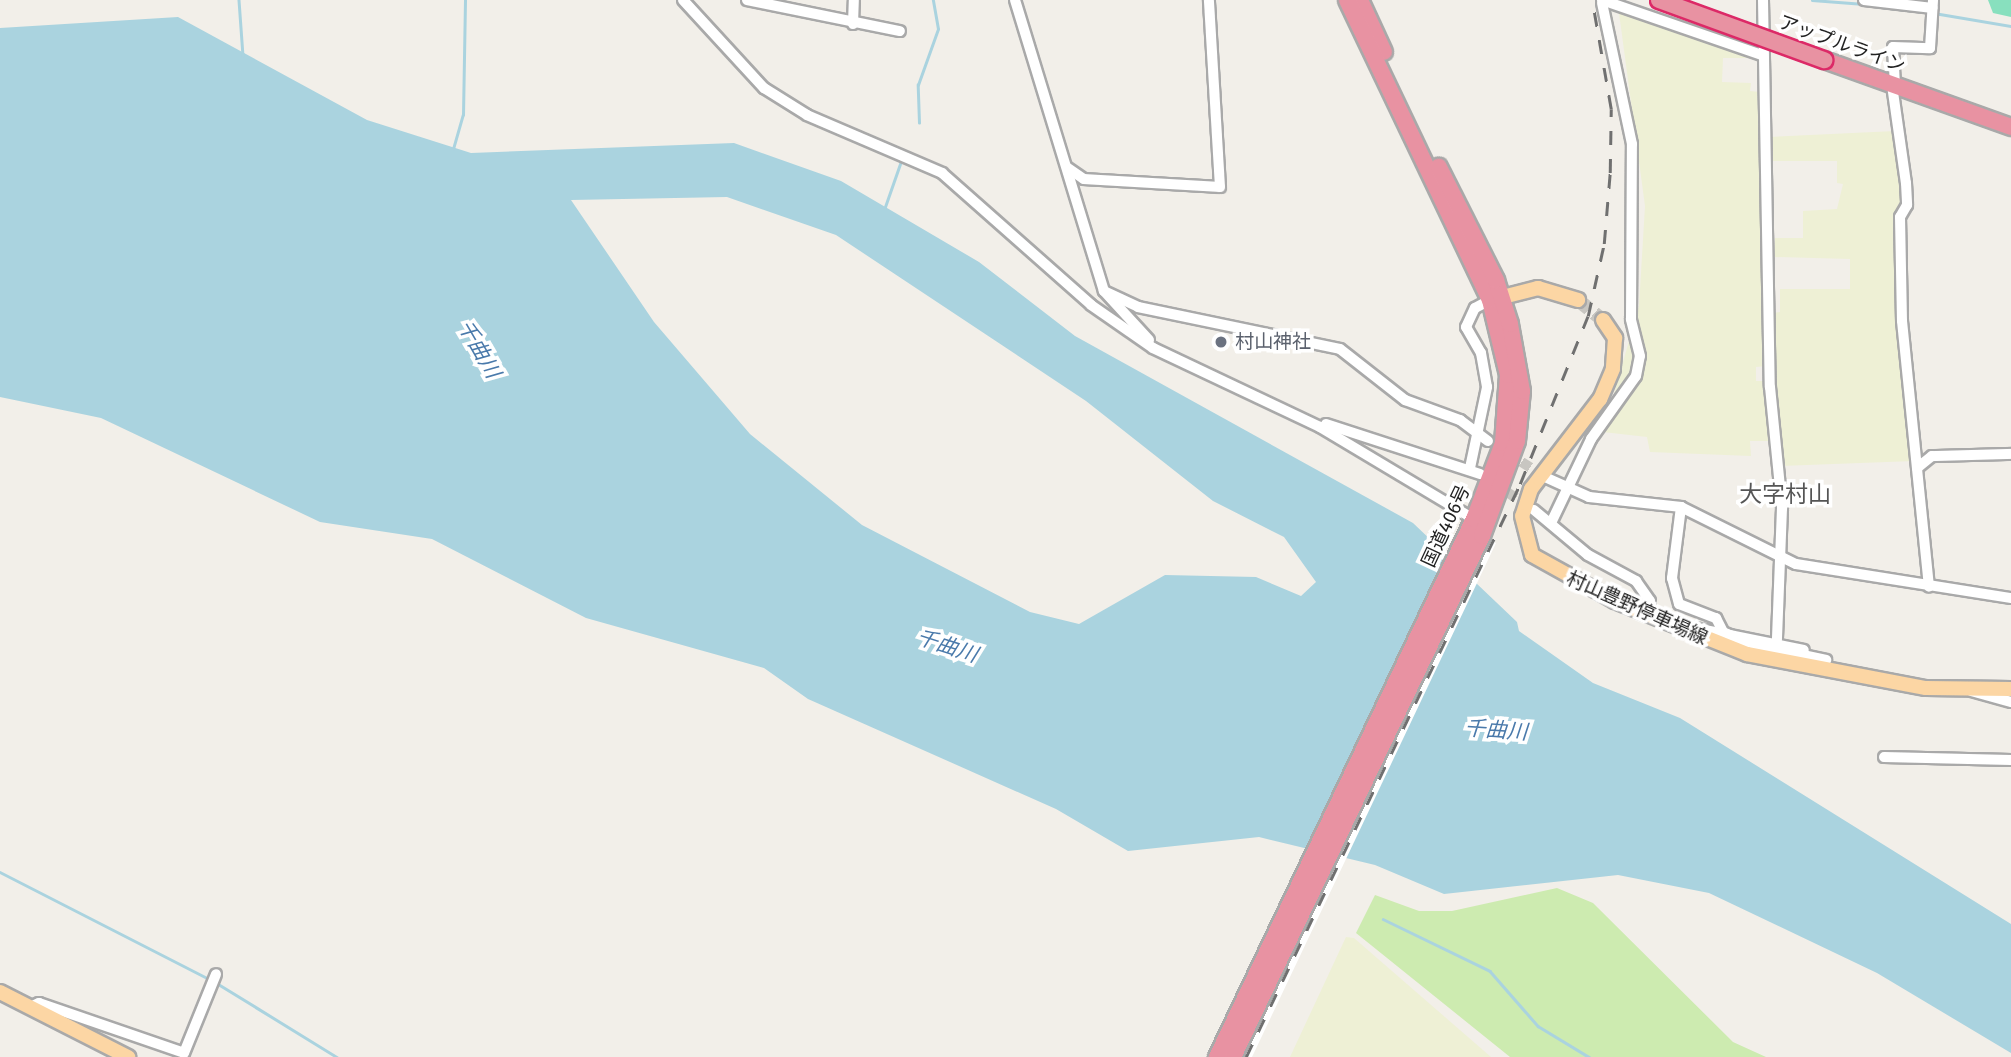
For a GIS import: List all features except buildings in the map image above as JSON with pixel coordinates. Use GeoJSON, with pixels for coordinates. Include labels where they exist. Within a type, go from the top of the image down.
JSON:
{"type":"FeatureCollection","features":[{"type":"Feature","properties":{"kind":"highway","name":"国道406号"},"geometry":{"type":"LineString","coordinates":[[1347,0],[1495,298]]}},
{"type":"Feature","properties":{"kind":"highway","name":"国道406号"},"geometry":{"type":"LineString","coordinates":[[1233,1057],[1475,528],[1495,471],[1507,409],[1505,356],[1495,298],[1360,0]]}},
{"type":"Feature","properties":{"kind":"highway","name":"アップルライン"},"geometry":{"type":"LineString","coordinates":[[1659,0],[2011,127]]}},
{"type":"Feature","properties":{"kind":"highway","name":"国道406号"},"geometry":{"type":"LineString","coordinates":[[1217,1057],[1475,528]]}},
{"type":"Feature","properties":{"kind":"main road"},"geometry":{"type":"LineString","coordinates":[[1495,298],[1538,288],[1578,300]]}},
{"type":"Feature","properties":{"kind":"main road","name":"村山豊野停車場線"},"geometry":{"type":"LineString","coordinates":[[1603,320],[1615,338],[1612,369],[1600,398],[1531,489],[1522,532],[1532,555],[1550,569],[1647,613],[1673,628],[1754,657],[1861,679],[1969,690],[2011,690]]}},
{"type":"Feature","properties":{"kind":"main road"},"geometry":{"type":"LineString","coordinates":[[0,992],[123,1056]]}},
{"type":"Feature","properties":{"kind":"street"},"geometry":{"type":"LineString","coordinates":[[683,0],[764,88],[807,115],[942,173],[1091,305],[1153,348],[1320,427],[1475,528]]}},
{"type":"Feature","properties":{"kind":"street"},"geometry":{"type":"LineString","coordinates":[[747,0],[852,24],[901,31]]}},
{"type":"Feature","properties":{"kind":"street"},"geometry":{"type":"LineString","coordinates":[[852,24],[854,0]]}},
{"type":"Feature","properties":{"kind":"street"},"geometry":{"type":"LineString","coordinates":[[1015,0],[1104,291],[1153,348]]}},
{"type":"Feature","properties":{"kind":"street"},"geometry":{"type":"LineString","coordinates":[[1068,168],[1084,179],[1220,187],[1209,0]]}},
{"type":"Feature","properties":{"kind":"street"},"geometry":{"type":"LineString","coordinates":[[1763,0],[1762,55],[1771,210],[1770,387],[1782,508],[1778,558],[1784,589],[1777,640]]}},
{"type":"Feature","properties":{"kind":"street"},"geometry":{"type":"LineString","coordinates":[[1864,0],[1933,4],[1930,48],[1893,47],[1894,85],[1907,205],[1900,217],[1902,321],[1929,587]]}},
{"type":"Feature","properties":{"kind":"street"},"geometry":{"type":"LineString","coordinates":[[1602,1],[1762,55]]}},
{"type":"Feature","properties":{"kind":"street"},"geometry":{"type":"LineString","coordinates":[[1551,523],[1591,439],[1636,376],[1640,356],[1631,319],[1632,144],[1602,1]]}},
{"type":"Feature","properties":{"kind":"street"},"geometry":{"type":"LineString","coordinates":[[1104,291],[1138,307],[1340,349],[1405,400],[1484,438]]}},
{"type":"Feature","properties":{"kind":"street"},"geometry":{"type":"LineString","coordinates":[[1320,427],[1475,471],[1484,438],[1486,372],[1466,327],[1475,308],[1495,298]]}},
{"type":"Feature","properties":{"kind":"street"},"geometry":{"type":"LineString","coordinates":[[1917,468],[1931,456],[2011,454]]}},
{"type":"Feature","properties":{"kind":"street"},"geometry":{"type":"LineString","coordinates":[[1547,478],[1567,491],[1681,508],[1778,558],[1929,587],[2011,598]]}},
{"type":"Feature","properties":{"kind":"street"},"geometry":{"type":"LineString","coordinates":[[1681,508],[1674,597],[1696,614],[1721,621],[1723,632]]}},
{"type":"Feature","properties":{"kind":"street"},"geometry":{"type":"LineString","coordinates":[[1534,510],[1647,591],[1647,613]]}},
{"type":"Feature","properties":{"kind":"street"},"geometry":{"type":"LineString","coordinates":[[1673,628],[1777,640],[1826,660],[1861,679]]}},
{"type":"Feature","properties":{"kind":"street"},"geometry":{"type":"LineString","coordinates":[[1723,632],[1826,660]]}},
{"type":"Feature","properties":{"kind":"street"},"geometry":{"type":"LineString","coordinates":[[1969,690],[2011,702]]}},
{"type":"Feature","properties":{"kind":"street"},"geometry":{"type":"LineString","coordinates":[[1885,757],[2011,760]]}},
{"type":"Feature","properties":{"kind":"street"},"geometry":{"type":"LineString","coordinates":[[30,1007],[40,1003],[184,1054],[216,974]]}},
{"type":"Feature","properties":{"kind":"green space"},"geometry":{"type":"Polygon","coordinates":[[[1988,0],[2011,0],[2011,17],[1993,13],[1988,0]]]}},
{"type":"Feature","properties":{"kind":"green space"},"geometry":{"type":"Polygon","coordinates":[[[1619,13],[1753,58],[1723,58],[1722,82],[1751,83],[1750,91],[1760,92],[1766,366],[1756,367],[1756,381],[1766,381],[1769,441],[1750,441],[1751,456],[1650,452],[1647,437],[1603,432],[1639,306],[1645,206],[1619,13]]]}},
{"type":"Feature","properties":{"kind":"green space"},"geometry":{"type":"Polygon","coordinates":[[[1895,131],[1903,203],[1896,212],[1899,326],[1914,461],[1780,466],[1773,313],[1780,312],[1780,289],[1850,289],[1850,259],[1774,257],[1775,238],[1803,238],[1803,211],[1837,209],[1843,184],[1837,183],[1837,161],[1771,161],[1770,137],[1895,131]]]}},
{"type":"Feature","properties":{"kind":"green space"},"geometry":{"type":"Polygon","coordinates":[[[1557,888],[1593,903],[1733,1042],[1766,1057],[1510,1057],[1356,933],[1375,895],[1419,911],[1452,911],[1557,888]]]}},
{"type":"Feature","properties":{"kind":"green space"},"geometry":{"type":"Polygon","coordinates":[[[1346,937],[1354,938],[1491,1057],[1290,1057],[1346,937]]]}},
{"type":"Feature","properties":{"kind":"water","name":"千曲川"},"geometry":{"type":"Polygon","coordinates":[[[178,17],[367,120],[471,153],[734,143],[841,181],[979,262],[1075,336],[1413,523],[1517,622],[1519,631],[1593,683],[1680,718],[2011,924],[2011,1053],[1877,973],[1709,893],[1618,875],[1444,894],[1375,865],[1259,837],[1128,851],[1056,809],[808,699],[764,668],[586,618],[432,539],[320,522],[101,418],[0,397],[0,28],[178,17]],[[727,197],[571,200],[654,322],[750,434],[862,525],[1030,612],[1079,624],[1165,575],[1256,577],[1301,596],[1316,582],[1284,537],[1213,501],[1086,401],[836,235],[727,197]]]}},
{"type":"Feature","properties":{"kind":"pier"},"geometry":{"type":"Polygon","coordinates":[[[1461,525],[1496,543],[1252,1057],[1208,1057],[1461,525]]]}},
{"type":"Feature","properties":{"kind":"waterway"},"geometry":{"type":"LineString","coordinates":[[239,0],[243,56]]}},
{"type":"Feature","properties":{"kind":"waterway"},"geometry":{"type":"LineString","coordinates":[[453,149],[463,115],[465,0]]}},
{"type":"Feature","properties":{"kind":"waterway"},"geometry":{"type":"LineString","coordinates":[[919,123],[918,85],[938,29],[933,0]]}},
{"type":"Feature","properties":{"kind":"waterway"},"geometry":{"type":"LineString","coordinates":[[1812,0],[1864,4]]}},
{"type":"Feature","properties":{"kind":"waterway"},"geometry":{"type":"LineString","coordinates":[[1881,7],[1925,12]]}},
{"type":"Feature","properties":{"kind":"waterway"},"geometry":{"type":"LineString","coordinates":[[1934,13],[2011,26]]}},
{"type":"Feature","properties":{"kind":"waterway"},"geometry":{"type":"LineString","coordinates":[[885,207],[900,164]]}},
{"type":"Feature","properties":{"kind":"waterway"},"geometry":{"type":"LineString","coordinates":[[0,872],[209,979]]}},
{"type":"Feature","properties":{"kind":"waterway"},"geometry":{"type":"LineString","coordinates":[[1383,919],[1490,971],[1538,1026],[1589,1057]]}},
{"type":"Feature","properties":{"kind":"waterway"},"geometry":{"type":"LineString","coordinates":[[215,982],[337,1057]]}},
{"type":"Feature","properties":{"kind":"tunnel"},"geometry":{"type":"LineString","coordinates":[[1578,300],[1603,320]]}},
{"type":"Feature","properties":{"kind":"tunnel"},"geometry":{"type":"LineString","coordinates":[[1509,454],[1547,478]]}},
{"type":"Feature","properties":{"kind":"tunnel"},"geometry":{"type":"LineString","coordinates":[[1495,484],[1531,508]]}},
{"type":"Feature","properties":{"kind":"railway"},"geometry":{"type":"LineString","coordinates":[[1246,1057],[1520,484],[1588,316],[1604,244],[1610,173],[1611,109],[1592,0]]}},
{"type":"Feature","properties":{"kind":"place","name":"村山神社"},"geometry":{"type":"Point","coordinates":[1221,342]}},
{"type":"Feature","properties":{"kind":"district","name":"大字村山"},"geometry":{"type":"Point","coordinates":[1785,494]}}]}
